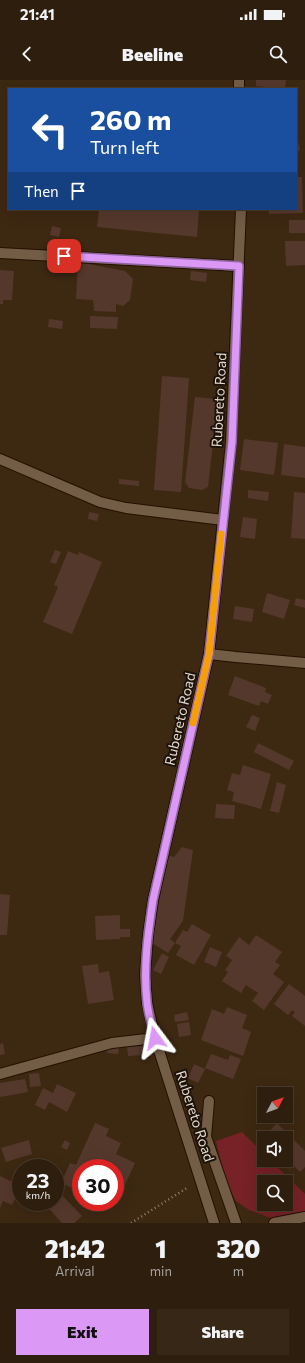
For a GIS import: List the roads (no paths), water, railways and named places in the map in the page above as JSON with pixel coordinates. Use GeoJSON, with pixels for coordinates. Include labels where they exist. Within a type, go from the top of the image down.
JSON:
{"type":"FeatureCollection","features":[{"type":"Feature","properties":{"kind":"street","name":"Rubereto Road"},"geometry":{"type":"LineString","coordinates":[[214,1223],[155,1038],[147,1003],[145,974],[148,935],[153,900],[209,654],[232,442],[241,210]]}},
{"type":"Feature","properties":{"kind":"street"},"geometry":{"type":"LineString","coordinates":[[0,253],[239,266]]}},
{"type":"Feature","properties":{"kind":"street"},"geometry":{"type":"LineString","coordinates":[[0,459],[100,502],[126,508],[223,520]]}},
{"type":"Feature","properties":{"kind":"street"},"geometry":{"type":"LineString","coordinates":[[209,654],[305,663]]}},
{"type":"Feature","properties":{"kind":"street"},"geometry":{"type":"LineString","coordinates":[[0,1074],[112,1043],[155,1038]]}},
{"type":"Feature","properties":{"kind":"street"},"geometry":{"type":"LineString","coordinates":[[209,1101],[206,1137],[236,1223]]}},
{"type":"Feature","properties":{"kind":"street"},"geometry":{"type":"LineString","coordinates":[[274,1223],[305,1217]]}}]}
